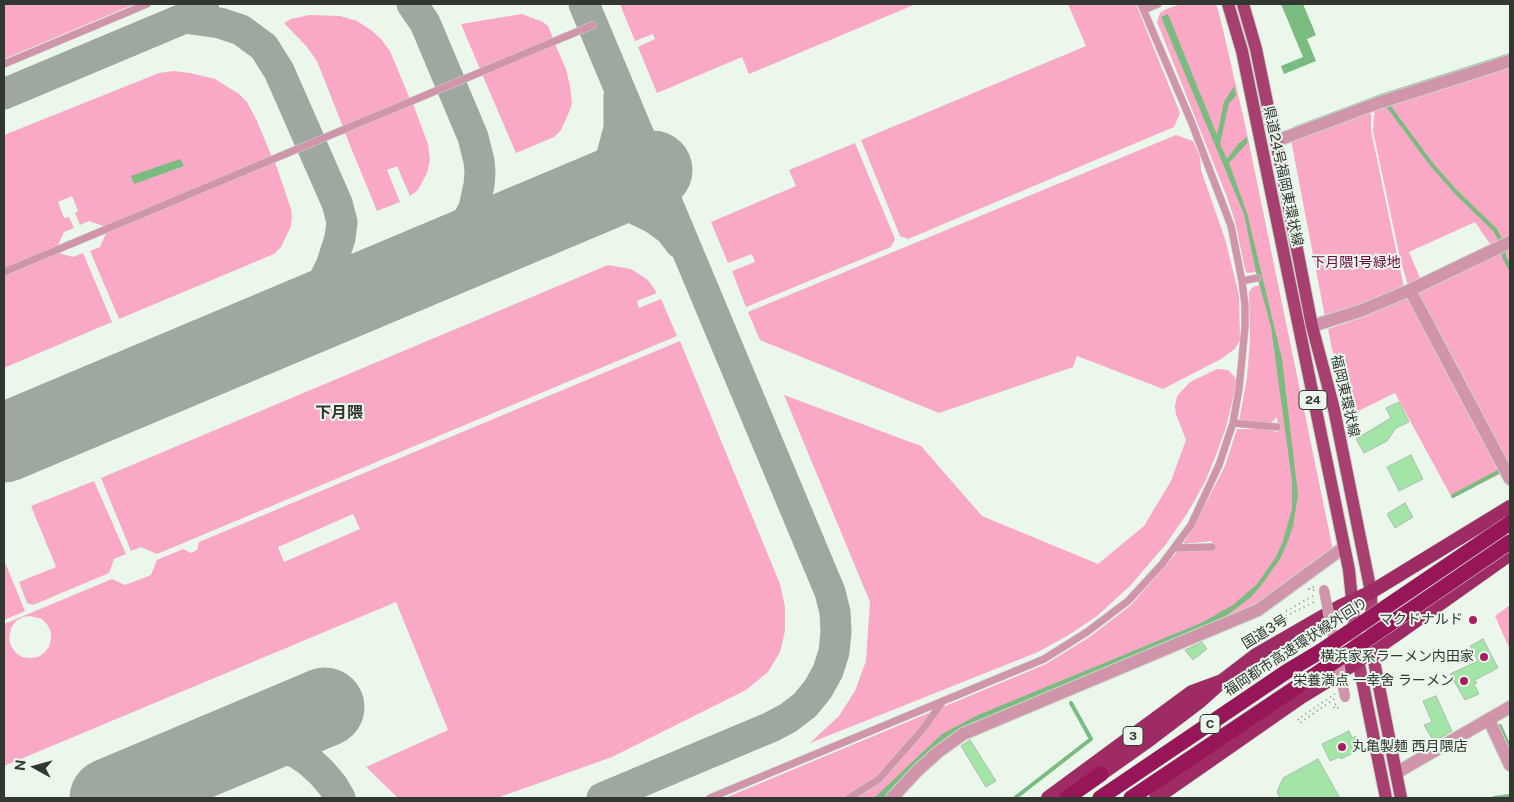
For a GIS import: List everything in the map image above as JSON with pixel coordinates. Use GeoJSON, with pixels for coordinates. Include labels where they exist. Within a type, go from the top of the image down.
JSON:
{"type":"FeatureCollection","features":[{"type":"Feature","properties":{"kind":"highway","name":"国道3号"},"geometry":{"type":"LineString","coordinates":[[1048,798],[1192,692],[1222,681],[1256,655],[1351,601],[1371,592],[1510,507]]}},
{"type":"Feature","properties":{"kind":"highway","name":"福岡都市高速環状線外回り"},"geometry":{"type":"LineString","coordinates":[[1100,798],[1510,523]]}},
{"type":"Feature","properties":{"kind":"highway","name":"C"},"geometry":{"type":"LineString","coordinates":[[1130,798],[1510,542]]}},
{"type":"Feature","properties":{"kind":"highway"},"geometry":{"type":"LineString","coordinates":[[1143,798],[1214,749],[1337,676],[1510,554]]}},
{"type":"Feature","properties":{"kind":"highway","name":"3"},"geometry":{"type":"LineString","coordinates":[[1101,774],[1149,740],[1222,681]]}},
{"type":"Feature","properties":{"kind":"highway"},"geometry":{"type":"LineString","coordinates":[[1156,798],[1301,697]]}},
{"type":"Feature","properties":{"kind":"highway"},"geometry":{"type":"LineString","coordinates":[[1067,798],[1101,774]]}},
{"type":"Feature","properties":{"kind":"main road","name":"県道24号福岡東環状線"},"geometry":{"type":"LineString","coordinates":[[1228,4],[1242,51],[1344,548],[1358,660],[1386,798]]}},
{"type":"Feature","properties":{"kind":"main road","name":"福岡東環状線"},"geometry":{"type":"LineString","coordinates":[[1243,4],[1256,49],[1312,326],[1334,409],[1371,592],[1372,651],[1401,798]]}},
{"type":"Feature","properties":{"kind":"street"},"geometry":{"type":"LineString","coordinates":[[1276,141],[1378,103],[1510,61]]}},
{"type":"Feature","properties":{"kind":"street"},"geometry":{"type":"LineString","coordinates":[[1312,326],[1360,311],[1408,291],[1510,242]]}},
{"type":"Feature","properties":{"kind":"street"},"geometry":{"type":"LineString","coordinates":[[1408,291],[1412,294],[1421,310],[1510,479]]}},
{"type":"Feature","properties":{"kind":"street"},"geometry":{"type":"LineString","coordinates":[[892,798],[938,752],[964,734],[1258,610],[1344,548]]}},
{"type":"Feature","properties":{"kind":"street"},"geometry":{"type":"LineString","coordinates":[[1322,594],[1342,694]]}},
{"type":"Feature","properties":{"kind":"street"},"geometry":{"type":"LineString","coordinates":[[1396,773],[1510,707]]}},
{"type":"Feature","properties":{"kind":"street"},"geometry":{"type":"LineString","coordinates":[[1489,720],[1510,765]]}},
{"type":"Feature","properties":{"kind":"lane"},"geometry":{"type":"LineString","coordinates":[[4,64],[148,4]]}},
{"type":"Feature","properties":{"kind":"lane"},"geometry":{"type":"LineString","coordinates":[[710,798],[1044,659],[1087,632],[1128,600],[1174,548],[1191,525],[1219,465],[1233,424],[1239,389],[1245,327],[1242,280],[1231,226],[1143,7],[1158,4]]}},
{"type":"Feature","properties":{"kind":"lane"},"geometry":{"type":"LineString","coordinates":[[4,272],[593,25]]}},
{"type":"Feature","properties":{"kind":"lane"},"geometry":{"type":"LineString","coordinates":[[1242,280],[1257,278]]}},
{"type":"Feature","properties":{"kind":"lane"},"geometry":{"type":"LineString","coordinates":[[1233,424],[1277,427]]}},
{"type":"Feature","properties":{"kind":"lane"},"geometry":{"type":"LineString","coordinates":[[1174,548],[1212,547]]}},
{"type":"Feature","properties":{"kind":"lane"},"geometry":{"type":"LineString","coordinates":[[849,798],[879,779],[923,729],[944,701]]}},
{"type":"Feature","properties":{"kind":"path"},"geometry":{"type":"LineString","coordinates":[[1322,594],[1282,618],[1281,614],[1322,594]]}},
{"type":"Feature","properties":{"kind":"path"},"geometry":{"type":"LineString","coordinates":[[1342,694],[1300,723],[1298,719],[1342,694]]}},
{"type":"Feature","properties":{"kind":"green space"},"geometry":{"type":"Polygon","coordinates":[[[4,4],[135,4],[4,59],[4,4]]]}},
{"type":"Feature","properties":{"kind":"green space"},"geometry":{"type":"Polygon","coordinates":[[[620,4],[916,4],[749,74],[742,57],[657,93],[638,47],[655,39],[653,34],[635,41],[620,4]]]}},
{"type":"Feature","properties":{"kind":"green space"},"geometry":{"type":"Polygon","coordinates":[[[1068,4],[1136,4],[1180,113],[1174,127],[908,239],[900,236],[861,140],[1086,46],[1068,4]]]}},
{"type":"Feature","properties":{"kind":"green space"},"geometry":{"type":"Polygon","coordinates":[[[1181,4],[1216,4],[1219,13],[1245,124],[1333,550],[1247,611],[925,758],[884,798],[725,798],[1046,664],[1091,636],[1131,605],[1178,551],[1213,550],[1212,541],[1183,544],[1225,466],[1237,429],[1263,429],[1278,432],[1277,417],[1271,423],[1239,421],[1247,378],[1250,340],[1249,292],[1253,287],[1259,285],[1256,272],[1247,273],[1245,269],[1235,221],[1227,197],[1157,22],[1160,13],[1181,4]]]}},
{"type":"Feature","properties":{"kind":"green space"},"geometry":{"type":"Polygon","coordinates":[[[522,14],[543,22],[548,26],[553,38],[480,69],[461,24],[522,14]]]}},
{"type":"Feature","properties":{"kind":"green space"},"geometry":{"type":"Polygon","coordinates":[[[309,15],[340,16],[357,21],[371,30],[390,51],[410,99],[343,127],[317,61],[307,47],[284,23],[291,19],[309,15]]]}},
{"type":"Feature","properties":{"kind":"green space"},"geometry":{"type":"Polygon","coordinates":[[[555,44],[566,69],[570,86],[572,103],[570,110],[561,130],[554,137],[516,153],[482,74],[555,44]]]}},
{"type":"Feature","properties":{"kind":"green space"},"geometry":{"type":"Polygon","coordinates":[[[1510,63],[1510,236],[1490,244],[1475,222],[1409,252],[1420,278],[1408,285],[1400,258],[1373,131],[1375,106],[1510,63]]]}},
{"type":"Feature","properties":{"kind":"green space"},"geometry":{"type":"Polygon","coordinates":[[[174,71],[215,79],[239,94],[247,102],[257,121],[272,157],[106,227],[89,221],[80,225],[75,213],[78,211],[72,196],[58,202],[64,218],[69,217],[74,228],[64,232],[57,247],[4,269],[4,135],[159,73],[174,71]]]}},
{"type":"Feature","properties":{"kind":"green space"},"geometry":{"type":"Polygon","coordinates":[[[413,104],[428,144],[430,160],[427,173],[418,190],[410,196],[397,166],[387,170],[400,202],[377,211],[345,133],[413,104]]]}},
{"type":"Feature","properties":{"kind":"green space","name":"下月隈1号緑地"},"geometry":{"type":"Polygon","coordinates":[[[1366,110],[1371,114],[1371,131],[1404,288],[1362,307],[1325,317],[1291,140],[1366,110]]]}},
{"type":"Feature","properties":{"kind":"green space"},"geometry":{"type":"Polygon","coordinates":[[[1176,135],[1193,141],[1200,157],[1201,170],[1226,242],[1239,296],[1240,340],[1235,349],[1221,359],[1163,389],[1077,356],[1073,367],[939,413],[760,340],[748,312],[1176,135]]]}},
{"type":"Feature","properties":{"kind":"green space"},"geometry":{"type":"Polygon","coordinates":[[[855,143],[895,239],[891,247],[746,307],[732,271],[755,262],[752,254],[728,263],[711,222],[796,186],[789,170],[855,143]]]}},
{"type":"Feature","properties":{"kind":"green space"},"geometry":{"type":"Polygon","coordinates":[[[275,162],[292,216],[291,226],[281,247],[274,254],[119,319],[90,251],[100,247],[106,233],[275,162]]]}},
{"type":"Feature","properties":{"kind":"green space"},"geometry":{"type":"Polygon","coordinates":[[[1510,247],[1510,468],[1416,293],[1510,247]]]}},
{"type":"Feature","properties":{"kind":"green space"},"geometry":{"type":"Polygon","coordinates":[[[59,253],[73,257],[83,253],[112,322],[4,368],[4,276],[59,253]]]}},
{"type":"Feature","properties":{"kind":"green space"},"geometry":{"type":"Polygon","coordinates":[[[608,265],[631,269],[648,280],[657,293],[637,301],[639,308],[661,299],[677,336],[157,554],[141,547],[131,551],[101,478],[608,265]]]}},
{"type":"Feature","properties":{"kind":"green space"},"geometry":{"type":"Polygon","coordinates":[[[1403,298],[1409,298],[1502,473],[1452,498],[1395,393],[1346,417],[1328,329],[1364,317],[1403,298]]]}},
{"type":"Feature","properties":{"kind":"green space"},"geometry":{"type":"Polygon","coordinates":[[[680,341],[780,584],[785,607],[785,631],[780,652],[768,672],[746,690],[612,757],[497,798],[398,798],[366,767],[448,730],[396,602],[4,766],[4,624],[112,579],[125,585],[151,575],[157,560],[183,549],[191,553],[197,550],[199,542],[680,341]],[[353,514],[278,547],[284,562],[360,529],[353,514]],[[30,616],[16,621],[11,628],[9,639],[16,653],[22,657],[30,658],[38,657],[49,647],[51,632],[42,619],[30,616]]]}},
{"type":"Feature","properties":{"kind":"green space"},"geometry":{"type":"Polygon","coordinates":[[[1217,369],[1228,370],[1237,382],[1226,427],[1216,455],[1205,482],[1188,512],[1166,544],[1130,586],[1097,616],[1038,652],[810,743],[839,716],[855,691],[866,661],[870,602],[784,395],[921,446],[982,516],[1098,564],[1144,526],[1171,481],[1186,440],[1176,414],[1177,396],[1190,382],[1217,369]]]}},
{"type":"Feature","properties":{"kind":"green space"},"geometry":{"type":"Polygon","coordinates":[[[94,481],[126,554],[114,559],[109,573],[33,605],[27,603],[19,582],[56,567],[31,506],[94,481]]]}},
{"type":"Feature","properties":{"kind":"green space"},"geometry":{"type":"Polygon","coordinates":[[[4,560],[25,611],[4,620],[4,560]]]}},
{"type":"Feature","properties":{"kind":"green space"},"geometry":{"type":"Polygon","coordinates":[[[1510,605],[1510,650],[1495,616],[1510,605]]]}},
{"type":"Feature","properties":{"kind":"shaded area"},"geometry":{"type":"Polygon","coordinates":[[[1281,4],[1303,4],[1316,35],[1307,39],[1316,61],[1284,74],[1281,66],[1303,57],[1281,4]]]}},
{"type":"Feature","properties":{"kind":"shaded area"},"geometry":{"type":"Polygon","coordinates":[[[1168,14],[1217,135],[1224,102],[1234,86],[1236,96],[1229,103],[1220,144],[1227,159],[1239,143],[1247,137],[1248,142],[1229,163],[1247,213],[1282,359],[1298,495],[1293,526],[1288,541],[1280,559],[1260,587],[1250,598],[1222,619],[947,737],[884,798],[874,798],[942,734],[978,715],[1201,623],[1233,605],[1257,584],[1276,557],[1283,541],[1292,509],[1292,481],[1271,327],[1256,272],[1244,214],[1161,17],[1168,14]]]}},
{"type":"Feature","properties":{"kind":"shaded area"},"geometry":{"type":"Polygon","coordinates":[[[1510,53],[1510,58],[1293,130],[1293,127],[1381,94],[1510,53]]]}},
{"type":"Feature","properties":{"kind":"shaded area"},"geometry":{"type":"Polygon","coordinates":[[[180,159],[184,166],[134,184],[131,176],[180,159]]]}},
{"type":"Feature","properties":{"kind":"building"},"geometry":{"type":"Polygon","coordinates":[[[1399,402],[1409,422],[1396,428],[1387,441],[1364,453],[1356,439],[1391,418],[1386,408],[1399,402]]]}},
{"type":"Feature","properties":{"kind":"building"},"geometry":{"type":"Polygon","coordinates":[[[1411,455],[1423,479],[1399,491],[1387,467],[1411,455]]]}},
{"type":"Feature","properties":{"kind":"building"},"geometry":{"type":"Polygon","coordinates":[[[1405,503],[1413,517],[1395,528],[1387,514],[1405,503]]]}},
{"type":"Feature","properties":{"kind":"building"},"geometry":{"type":"Polygon","coordinates":[[[1483,639],[1498,668],[1475,680],[1477,683],[1474,684],[1479,694],[1465,700],[1450,674],[1478,661],[1470,646],[1483,639]]]}},
{"type":"Feature","properties":{"kind":"building"},"geometry":{"type":"Polygon","coordinates":[[[1202,642],[1207,649],[1193,660],[1185,650],[1202,642]]]}},
{"type":"Feature","properties":{"kind":"building"},"geometry":{"type":"Polygon","coordinates":[[[1436,696],[1452,731],[1434,742],[1424,725],[1432,722],[1423,701],[1436,696]]]}},
{"type":"Feature","properties":{"kind":"building","name":"丸亀製麺 西月隈店"},"geometry":{"type":"Polygon","coordinates":[[[1349,731],[1352,738],[1355,736],[1361,749],[1341,759],[1339,757],[1330,761],[1322,744],[1349,731]]]}},
{"type":"Feature","properties":{"kind":"building"},"geometry":{"type":"Polygon","coordinates":[[[970,740],[996,781],[986,787],[961,746],[970,740]]]}},
{"type":"Feature","properties":{"kind":"building"},"geometry":{"type":"Polygon","coordinates":[[[1318,759],[1340,798],[1280,798],[1277,792],[1283,778],[1318,759]]]}},
{"type":"Feature","properties":{"kind":"waterway"},"geometry":{"type":"LineString","coordinates":[[1386,103],[1432,165],[1456,192],[1495,230],[1510,268]]}},
{"type":"Feature","properties":{"kind":"waterway"},"geometry":{"type":"LineString","coordinates":[[1453,496],[1498,472]]}},
{"type":"Feature","properties":{"kind":"waterway"},"geometry":{"type":"LineString","coordinates":[[1015,798],[1091,739],[1071,703]]}},
{"type":"Feature","properties":{"kind":"waterway"},"geometry":{"type":"LineString","coordinates":[[1500,726],[1510,749]]}},
{"type":"Feature","properties":{"kind":"waterway"},"geometry":{"type":"LineString","coordinates":[[1494,798],[1510,796]]}},
{"type":"Feature","properties":{"kind":"taxiway"},"geometry":{"type":"LineString","coordinates":[[412,4],[425,23],[473,137],[480,173],[474,208],[463,230],[439,257],[418,269]]}},
{"type":"Feature","properties":{"kind":"taxiway"},"geometry":{"type":"LineString","coordinates":[[584,4],[830,592],[835,612],[836,632],[834,652],[828,671],[818,689],[805,705],[788,718],[771,727],[602,798]]}},
{"type":"Feature","properties":{"kind":"taxiway"},"geometry":{"type":"LineString","coordinates":[[4,94],[204,10]]}},
{"type":"Feature","properties":{"kind":"taxiway"},"geometry":{"type":"LineString","coordinates":[[184,18],[220,23],[241,30],[264,47],[279,71],[337,203],[342,222],[340,238],[331,266],[320,288],[307,306],[287,324]]}},
{"type":"Feature","properties":{"kind":"taxiway"},"geometry":{"type":"LineString","coordinates":[[572,204],[599,179],[612,155],[619,128],[619,96]]}},
{"type":"Feature","properties":{"kind":"taxiway"},"geometry":{"type":"LineString","coordinates":[[572,204],[601,201],[629,206],[655,219],[670,230],[680,243]]}},
{"type":"Feature","properties":{"kind":"taxiway"},"geometry":{"type":"LineString","coordinates":[[228,748],[262,745],[280,747],[297,753],[322,773],[340,798]]}},
{"type":"Feature","properties":{"kind":"runway"},"geometry":{"type":"LineString","coordinates":[[4,443],[653,170]]}},
{"type":"Feature","properties":{"kind":"runway"},"geometry":{"type":"LineString","coordinates":[[109,798],[325,707]]}},
{"type":"Feature","properties":{"kind":"place","name":"マクドナルド"},"geometry":{"type":"Point","coordinates":[1473,620]}},
{"type":"Feature","properties":{"kind":"place","name":"横浜家系ラーメン内田家"},"geometry":{"type":"Point","coordinates":[1484,657]}},
{"type":"Feature","properties":{"kind":"place","name":"栄養満点 一幸舍 ラーメン"},"geometry":{"type":"Point","coordinates":[1464,681]}},
{"type":"Feature","properties":{"kind":"place","name":"丸亀製麺 西月隈店"},"geometry":{"type":"Point","coordinates":[1342,747]}},
{"type":"Feature","properties":{"kind":"district","name":"下月隈"},"geometry":{"type":"Point","coordinates":[339,413]}}]}
